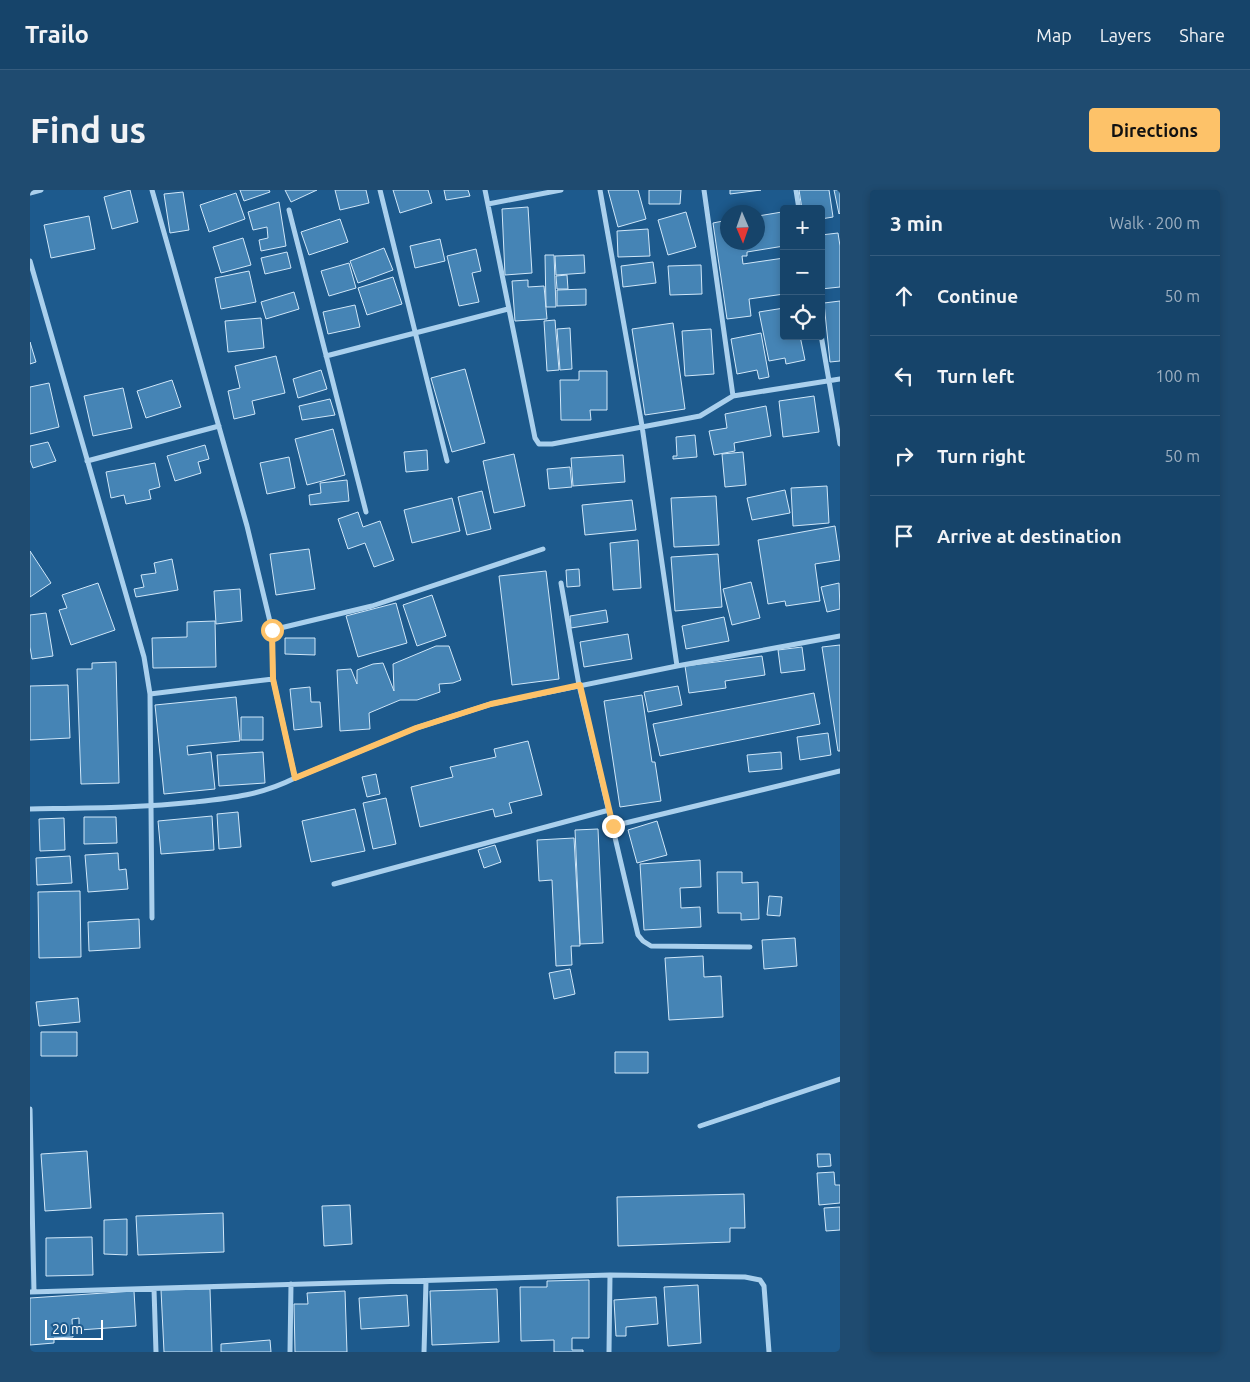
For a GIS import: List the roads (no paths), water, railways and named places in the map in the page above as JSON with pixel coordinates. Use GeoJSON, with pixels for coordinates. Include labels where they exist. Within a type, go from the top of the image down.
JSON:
{"type":"FeatureCollection","features":[{"type":"Feature","properties":{"kind":"street"},"geometry":{"type":"LineString","coordinates":[[30,193],[41,190]]}},
{"type":"Feature","properties":{"kind":"street"},"geometry":{"type":"LineString","coordinates":[[152,190],[247,526],[272,630],[273,679],[295,778]]}},
{"type":"Feature","properties":{"kind":"street"},"geometry":{"type":"LineString","coordinates":[[380,190],[447,462]]}},
{"type":"Feature","properties":{"kind":"street"},"geometry":{"type":"LineString","coordinates":[[485,190],[535,438],[539,444],[552,444],[700,416],[733,396],[840,379]]}},
{"type":"Feature","properties":{"kind":"street"},"geometry":{"type":"LineString","coordinates":[[488,204],[561,190]]}},
{"type":"Feature","properties":{"kind":"street"},"geometry":{"type":"LineString","coordinates":[[600,190],[642,426],[678,666]]}},
{"type":"Feature","properties":{"kind":"street"},"geometry":{"type":"LineString","coordinates":[[704,190],[733,396]]}},
{"type":"Feature","properties":{"kind":"street"},"geometry":{"type":"LineString","coordinates":[[796,190],[798,205]]}},
{"type":"Feature","properties":{"kind":"street"},"geometry":{"type":"LineString","coordinates":[[289,210],[366,512]]}},
{"type":"Feature","properties":{"kind":"street"},"geometry":{"type":"LineString","coordinates":[[30,261],[144,657],[150,694],[152,918]]}},
{"type":"Feature","properties":{"kind":"street"},"geometry":{"type":"LineString","coordinates":[[326,356],[508,308]]}},
{"type":"Feature","properties":{"kind":"street"},"geometry":{"type":"LineString","coordinates":[[822,340],[840,444]]}},
{"type":"Feature","properties":{"kind":"street"},"geometry":{"type":"LineString","coordinates":[[87,461],[219,426]]}},
{"type":"Feature","properties":{"kind":"street"},"geometry":{"type":"LineString","coordinates":[[272,630],[372,606],[543,549]]}},
{"type":"Feature","properties":{"kind":"street"},"geometry":{"type":"LineString","coordinates":[[561,583],[580,685],[638,936],[651,946],[750,947]]}},
{"type":"Feature","properties":{"kind":"street"},"geometry":{"type":"LineString","coordinates":[[30,809],[151,807],[241,797],[276,787],[416,728],[515,698],[840,636]]}},
{"type":"Feature","properties":{"kind":"street"},"geometry":{"type":"LineString","coordinates":[[150,694],[273,679]]}},
{"type":"Feature","properties":{"kind":"street"},"geometry":{"type":"LineString","coordinates":[[613,826],[840,771]]}},
{"type":"Feature","properties":{"kind":"street"},"geometry":{"type":"LineString","coordinates":[[334,884],[609,810]]}},
{"type":"Feature","properties":{"kind":"street"},"geometry":{"type":"LineString","coordinates":[[700,1126],[840,1079]]}},
{"type":"Feature","properties":{"kind":"street"},"geometry":{"type":"LineString","coordinates":[[30,1109],[32,1292],[610,1275],[745,1277],[760,1280],[764,1286],[768,1352]]}},
{"type":"Feature","properties":{"kind":"street"},"geometry":{"type":"LineString","coordinates":[[609,1352],[610,1275]]}},
{"type":"Feature","properties":{"kind":"street"},"geometry":{"type":"LineString","coordinates":[[424,1352],[426,1281]]}},
{"type":"Feature","properties":{"kind":"street"},"geometry":{"type":"LineString","coordinates":[[290,1284],[290,1352]]}},
{"type":"Feature","properties":{"kind":"street"},"geometry":{"type":"LineString","coordinates":[[154,1289],[156,1352]]}}]}
